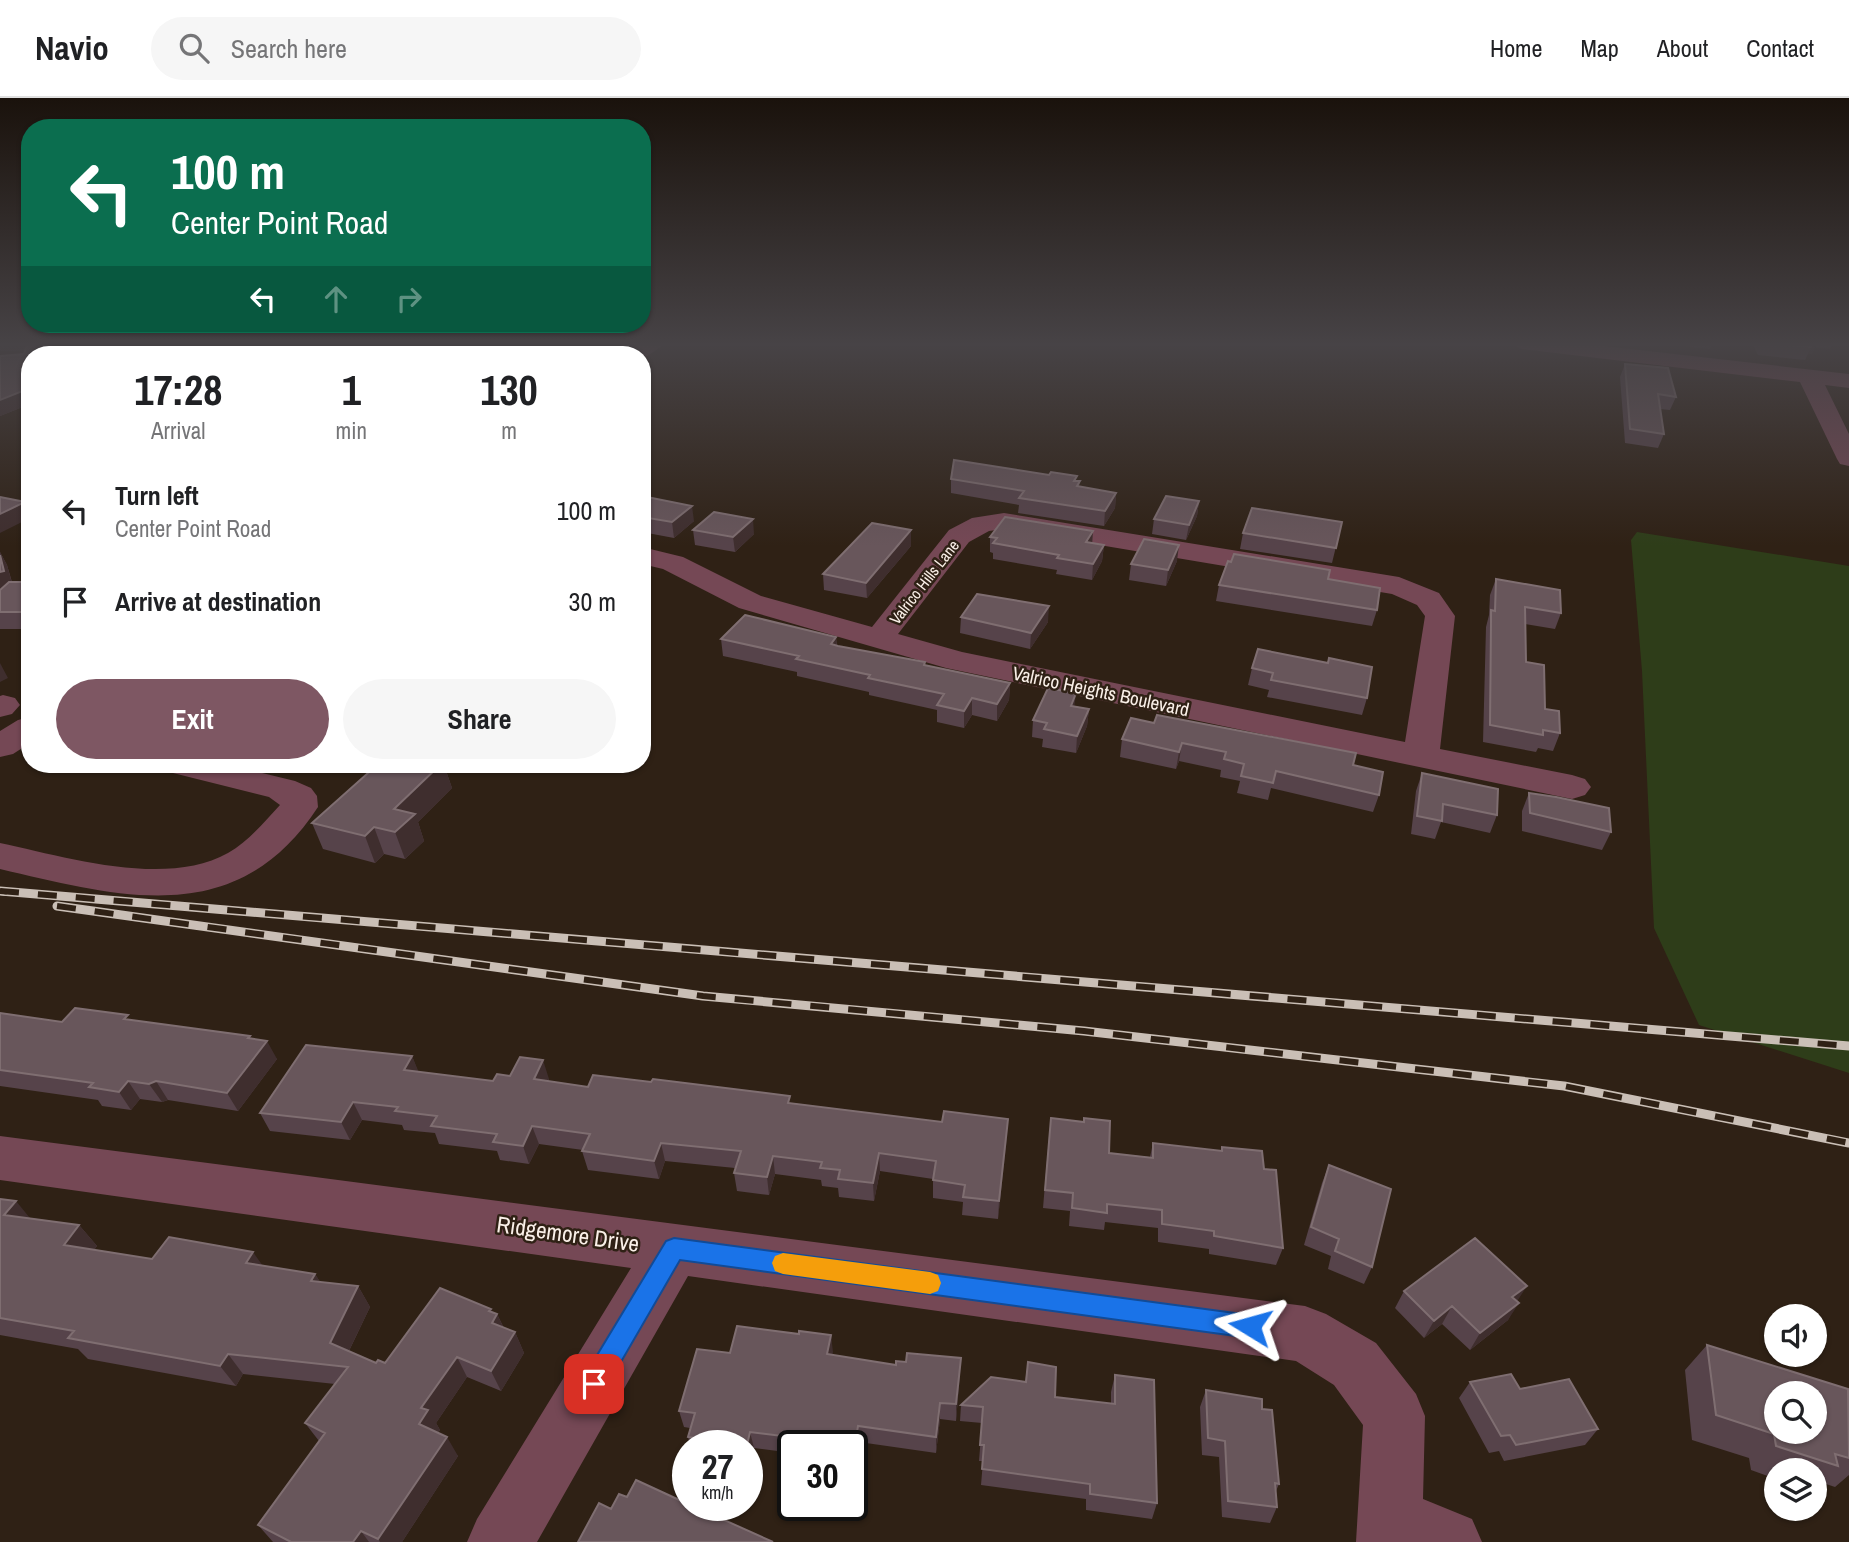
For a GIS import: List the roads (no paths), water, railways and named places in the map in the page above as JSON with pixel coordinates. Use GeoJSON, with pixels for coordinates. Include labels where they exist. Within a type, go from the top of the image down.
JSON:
{"type":"FeatureCollection","features":[{"type":"Feature","properties":{"kind":"street"},"geometry":{"type":"LineString","coordinates":[[1826,410],[1849,459]]}},
{"type":"Feature","properties":{"kind":"street","name":"Valrico Hills Lane"},"geometry":{"type":"LineString","coordinates":[[880,637],[959,536],[982,524],[1004,521],[1399,586],[1428,599],[1440,615],[1421,756]]}},
{"type":"Feature","properties":{"kind":"street","name":"Valrico Heights Boulevard"},"geometry":{"type":"LineString","coordinates":[[651,557],[673,563],[750,602],[957,661],[1572,788]]}},
{"type":"Feature","properties":{"kind":"street"},"geometry":{"type":"LineString","coordinates":[[0,746],[21,733]]}},
{"type":"Feature","properties":{"kind":"street"},"geometry":{"type":"LineString","coordinates":[[0,856],[108,878],[157,883],[201,878],[240,864],[270,840],[299,807],[298,796],[282,789],[218,773]]}},
{"type":"Feature","properties":{"kind":"street","name":"Ridgemore Drive"},"geometry":{"type":"LineString","coordinates":[[0,1158],[1305,1334],[1355,1364],[1394,1416],[1390,1531]]}},
{"type":"Feature","properties":{"kind":"street"},"geometry":{"type":"LineString","coordinates":[[500,1542],[674,1248]]}},
{"type":"Feature","properties":{"kind":"street"},"geometry":{"type":"LineString","coordinates":[[1390,1531],[1449,1542]]}},
{"type":"Feature","properties":{"kind":"railway"},"geometry":{"type":"LineString","coordinates":[[7,892],[0,891],[1849,1046]]}},
{"type":"Feature","properties":{"kind":"railway"},"geometry":{"type":"LineString","coordinates":[[57,906],[703,996],[1084,1031],[1564,1086],[1849,1143]]}}]}
